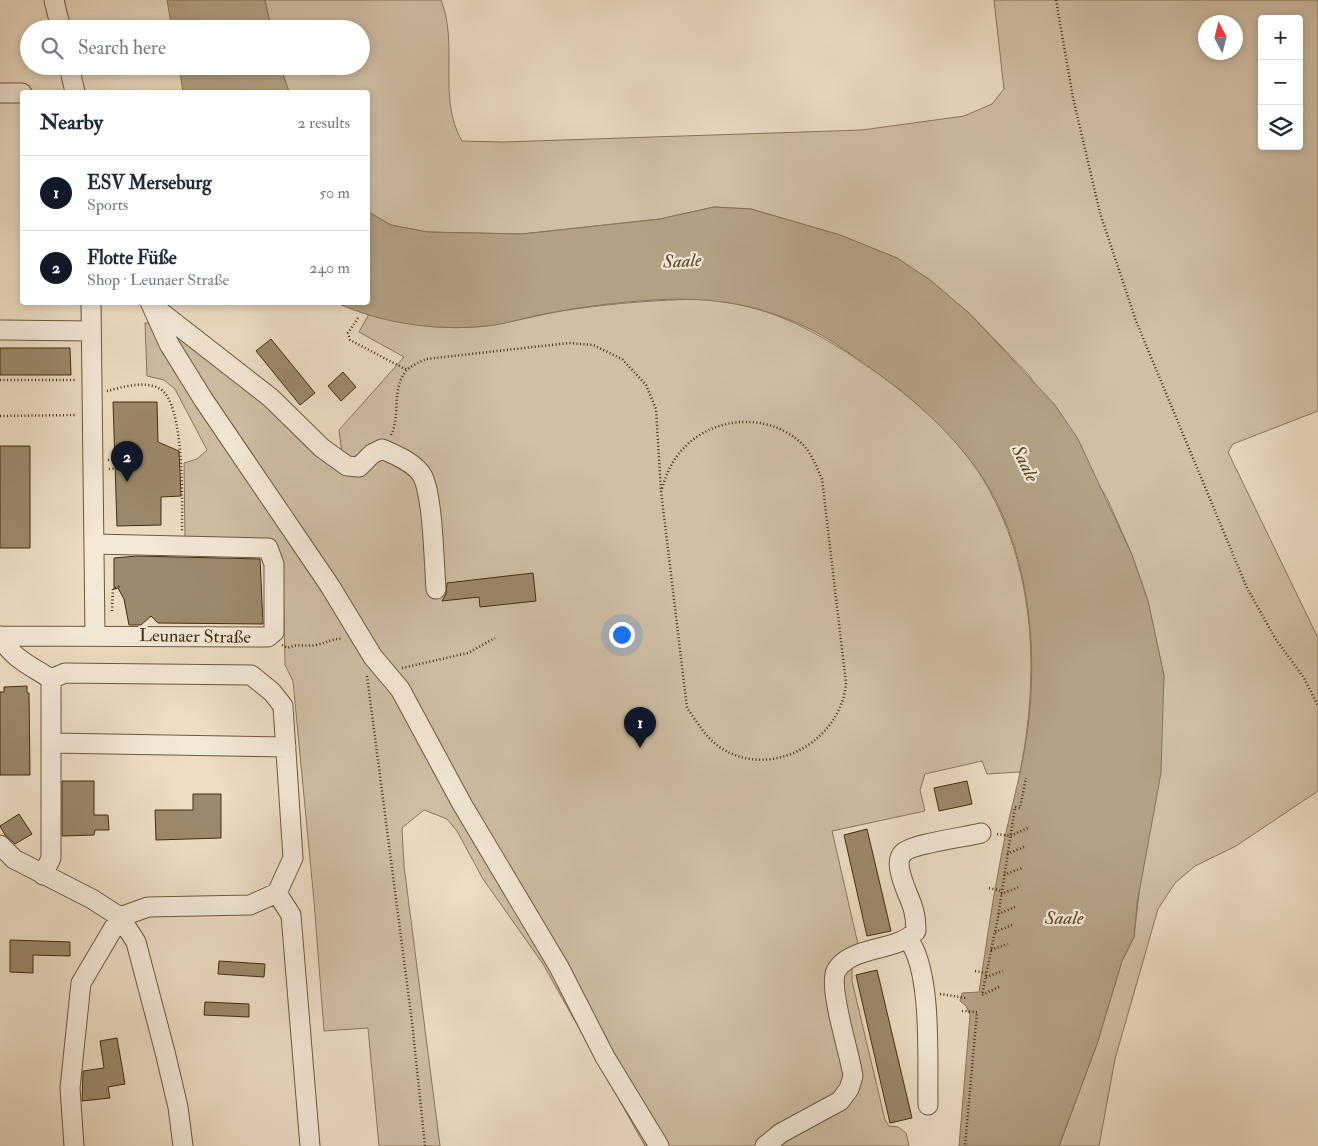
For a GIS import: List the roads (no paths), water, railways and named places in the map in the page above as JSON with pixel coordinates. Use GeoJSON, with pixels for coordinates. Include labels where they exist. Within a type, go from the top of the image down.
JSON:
{"type":"FeatureCollection","features":[{"type":"Feature","properties":{"kind":"street"},"geometry":{"type":"LineString","coordinates":[[54,0],[59,20]]}},
{"type":"Feature","properties":{"kind":"street"},"geometry":{"type":"LineString","coordinates":[[71,75],[75,90]]}},
{"type":"Feature","properties":{"kind":"street"},"geometry":{"type":"LineString","coordinates":[[0,93],[20,93]]}},
{"type":"Feature","properties":{"kind":"street"},"geometry":{"type":"LineString","coordinates":[[91,305],[88,386],[94,544],[95,635]]}},
{"type":"Feature","properties":{"kind":"street"},"geometry":{"type":"LineString","coordinates":[[151,305],[169,344],[373,657],[400,689],[462,804],[559,966],[605,1057],[658,1146]]}},
{"type":"Feature","properties":{"kind":"street"},"geometry":{"type":"LineString","coordinates":[[152,305],[271,398],[322,448],[347,466],[359,467],[372,454],[382,449],[408,462],[423,476],[428,498],[436,589]]}},
{"type":"Feature","properties":{"kind":"street"},"geometry":{"type":"LineString","coordinates":[[0,330],[91,330]]}},
{"type":"Feature","properties":{"kind":"street","name":"Leunaer Straße"},"geometry":{"type":"LineString","coordinates":[[0,636],[268,637],[276,626],[274,564],[268,548],[94,544]]}},
{"type":"Feature","properties":{"kind":"street"},"geometry":{"type":"LineString","coordinates":[[0,636],[4,644],[18,657],[51,679]]}},
{"type":"Feature","properties":{"kind":"street"},"geometry":{"type":"LineString","coordinates":[[51,679],[65,673],[251,675],[272,692],[283,706],[292,858],[277,893],[250,904],[148,907],[120,917],[80,983],[70,1088],[74,1146]]}},
{"type":"Feature","properties":{"kind":"street"},"geometry":{"type":"LineString","coordinates":[[44,875],[51,858],[51,679]]}},
{"type":"Feature","properties":{"kind":"street"},"geometry":{"type":"LineString","coordinates":[[52,743],[286,747]]}},
{"type":"Feature","properties":{"kind":"street"},"geometry":{"type":"LineString","coordinates":[[765,1146],[781,1133],[840,1101],[849,1089],[853,1076],[833,987],[836,972],[846,961],[864,952],[908,939],[916,930],[916,917],[911,896],[901,875],[899,861],[903,852],[914,847],[989,834]]}},
{"type":"Feature","properties":{"kind":"street"},"geometry":{"type":"LineString","coordinates":[[0,845],[14,859],[92,899],[120,917],[136,942],[178,1107],[182,1146]]}},
{"type":"Feature","properties":{"kind":"street"},"geometry":{"type":"LineString","coordinates":[[277,893],[291,915],[310,1146]]}},
{"type":"Feature","properties":{"kind":"street"},"geometry":{"type":"LineString","coordinates":[[908,939],[915,948],[924,992],[928,1105]]}},
{"type":"Feature","properties":{"kind":"water"},"geometry":{"type":"Polygon","coordinates":[[[167,0],[265,0],[269,20],[170,20],[167,0]]]}},
{"type":"Feature","properties":{"kind":"water"},"geometry":{"type":"Polygon","coordinates":[[[180,75],[283,75],[288,90],[183,90],[180,75]]]}},
{"type":"Feature","properties":{"kind":"water","name":"Saale"},"geometry":{"type":"Polygon","coordinates":[[[714,207],[751,209],[840,235],[897,258],[930,280],[970,314],[1055,405],[1078,439],[1132,555],[1148,601],[1164,676],[1161,773],[1137,904],[1134,937],[1122,961],[1097,1044],[1059,1146],[959,1146],[970,1015],[966,1006],[960,1001],[962,993],[979,992],[998,874],[1026,741],[1032,677],[1028,610],[1014,545],[1003,515],[988,486],[964,452],[919,406],[887,380],[835,343],[783,317],[742,305],[678,299],[613,303],[538,315],[495,325],[455,328],[414,325],[394,321],[355,311],[342,305],[370,305],[370,213],[391,225],[427,232],[522,234],[660,219],[714,207]]]}},
{"type":"Feature","properties":{"kind":"place","name":"Flotte Füße"},"geometry":{"type":"Point","coordinates":[127,482]}},
{"type":"Feature","properties":{"kind":"place","name":"ESV Merseburg"},"geometry":{"type":"Point","coordinates":[640,748]}}]}
